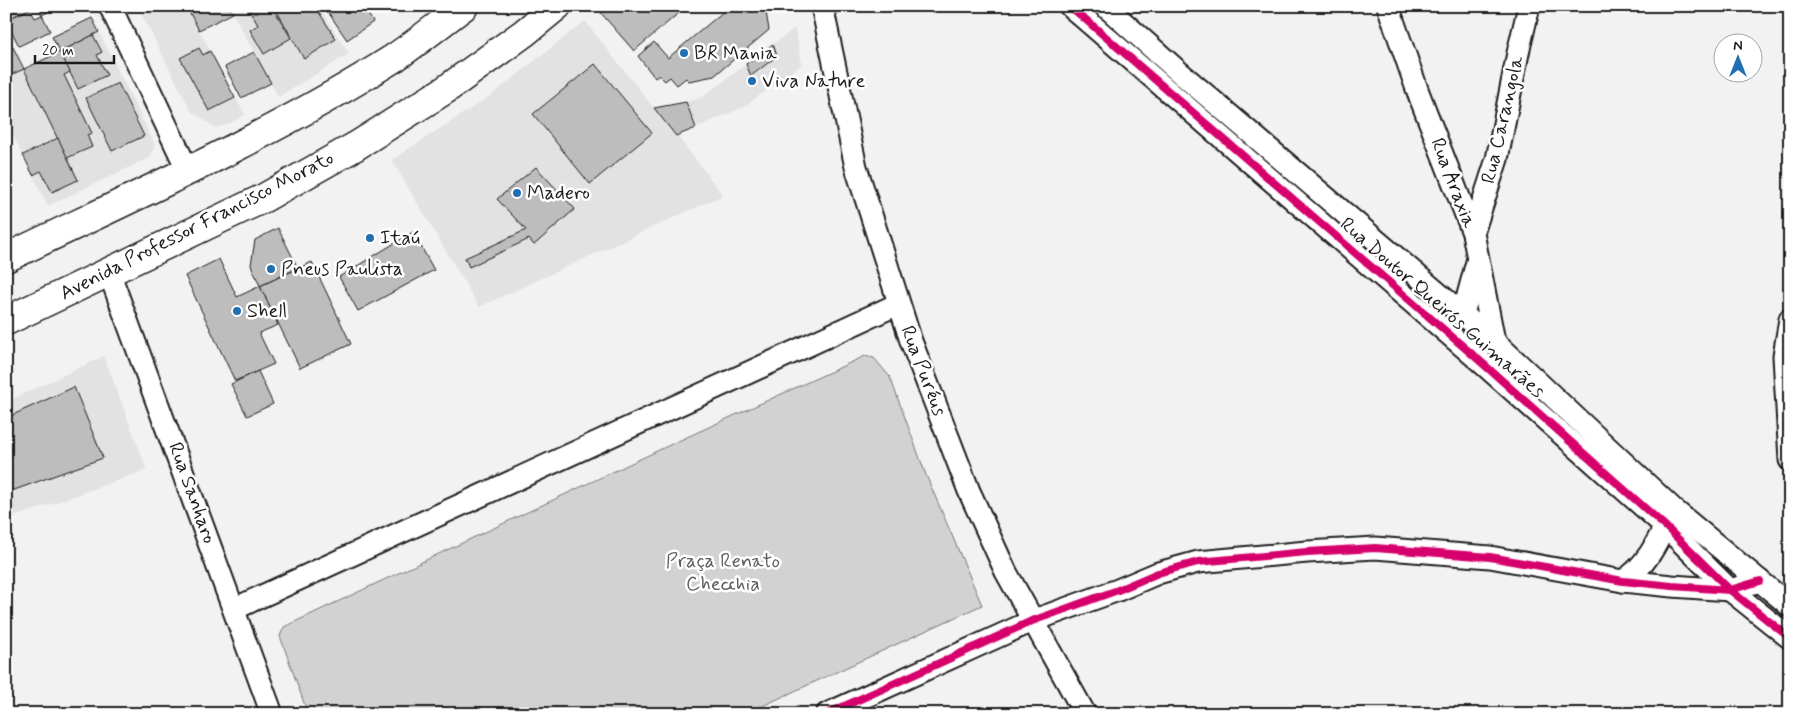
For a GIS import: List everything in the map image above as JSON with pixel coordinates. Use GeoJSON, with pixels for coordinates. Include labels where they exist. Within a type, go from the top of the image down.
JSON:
{"type":"FeatureCollection","features":[{"type":"Feature","properties":{"kind":"highway"},"geometry":{"type":"LineString","coordinates":[[6,258],[188,171],[321,102],[395,57],[464,6]]}},
{"type":"Feature","properties":{"kind":"highway","name":"Avenida Professor Francisco Morato"},"geometry":{"type":"LineString","coordinates":[[6,321],[264,198],[363,142],[445,90],[524,33],[557,6]]}},
{"type":"Feature","properties":{"kind":"street"},"geometry":{"type":"LineString","coordinates":[[110,6],[188,171]]}},
{"type":"Feature","properties":{"kind":"street","name":"Rua Puréus"},"geometry":{"type":"LineString","coordinates":[[822,6],[856,167],[898,304],[969,491],[1006,572],[1032,622],[1085,714]]}},
{"type":"Feature","properties":{"kind":"street","name":"Rua Doutor Queirós Guimarães"},"geometry":{"type":"LineString","coordinates":[[1070,6],[1480,361],[1669,518],[1760,581],[1790,606]]}},
{"type":"Feature","properties":{"kind":"street","name":"Rua Doutor Queirós Guimarães"},"geometry":{"type":"LineString","coordinates":[[1105,6],[1178,71],[1494,341],[1669,518],[1730,590],[1790,638]]}},
{"type":"Feature","properties":{"kind":"street","name":"Rua Araxia"},"geometry":{"type":"LineString","coordinates":[[1388,6],[1418,92],[1473,233],[1494,341]]}},
{"type":"Feature","properties":{"kind":"street","name":"Rua Carangola"},"geometry":{"type":"LineString","coordinates":[[1473,233],[1497,159],[1529,6]]}},
{"type":"Feature","properties":{"kind":"street"},"geometry":{"type":"LineString","coordinates":[[1463,314],[1478,257]]}},
{"type":"Feature","properties":{"kind":"street","name":"Rua Sanharo"},"geometry":{"type":"LineString","coordinates":[[109,272],[272,714]]}},
{"type":"Feature","properties":{"kind":"street"},"geometry":{"type":"LineString","coordinates":[[234,609],[898,304]]}},
{"type":"Feature","properties":{"kind":"street"},"geometry":{"type":"LineString","coordinates":[[1790,320],[1784,356],[1790,460]]}},
{"type":"Feature","properties":{"kind":"street"},"geometry":{"type":"LineString","coordinates":[[1480,361],[1494,341]]}},
{"type":"Feature","properties":{"kind":"street"},"geometry":{"type":"LineString","coordinates":[[1623,581],[1634,574],[1644,563],[1669,518]]}},
{"type":"Feature","properties":{"kind":"street"},"geometry":{"type":"LineString","coordinates":[[827,714],[1032,622],[1158,573],[1198,562],[1375,548],[1490,557],[1623,581],[1730,590],[1760,581]]}},
{"type":"Feature","properties":{"kind":"shaded area"},"geometry":{"type":"Polygon","coordinates":[[[149,6],[186,6],[245,115],[216,128],[191,111],[140,11],[149,6]]]}},
{"type":"Feature","properties":{"kind":"shaded area"},"geometry":{"type":"Polygon","coordinates":[[[229,6],[318,6],[349,54],[278,97],[229,6]]]}},
{"type":"Feature","properties":{"kind":"shaded area"},"geometry":{"type":"Polygon","coordinates":[[[585,21],[654,108],[701,98],[795,28],[802,64],[744,107],[677,136],[723,195],[479,307],[392,160],[493,94],[585,21]]]}},
{"type":"Feature","properties":{"kind":"shaded area"},"geometry":{"type":"Polygon","coordinates":[[[99,32],[154,143],[154,150],[149,158],[48,206],[6,121],[6,77],[99,32]]]}},
{"type":"Feature","properties":{"kind":"shaded area"},"geometry":{"type":"Polygon","coordinates":[[[104,356],[147,470],[6,520],[6,402],[104,356]]]}},
{"type":"Feature","properties":{"kind":"green space","name":"Praça Renato Checchia"},"geometry":{"type":"Polygon","coordinates":[[[865,356],[874,358],[890,377],[926,475],[982,605],[745,714],[308,714],[280,636],[284,627],[676,442],[865,356]]]}},
{"type":"Feature","properties":{"kind":"building"},"geometry":{"type":"Polygon","coordinates":[[[6,6],[35,6],[6,20],[6,6]]]}},
{"type":"Feature","properties":{"kind":"building"},"geometry":{"type":"Polygon","coordinates":[[[38,6],[60,6],[42,15],[38,6]]]}},
{"type":"Feature","properties":{"kind":"building"},"geometry":{"type":"Polygon","coordinates":[[[186,6],[229,6],[233,13],[199,30],[186,6]]]}},
{"type":"Feature","properties":{"kind":"building"},"geometry":{"type":"Polygon","coordinates":[[[247,6],[272,6],[291,38],[264,54],[250,30],[258,25],[247,6]]]}},
{"type":"Feature","properties":{"kind":"building"},"geometry":{"type":"Polygon","coordinates":[[[274,6],[315,6],[336,39],[304,59],[274,6]]]}},
{"type":"Feature","properties":{"kind":"building"},"geometry":{"type":"Polygon","coordinates":[[[324,6],[363,6],[373,22],[347,40],[324,6]]]}},
{"type":"Feature","properties":{"kind":"building"},"geometry":{"type":"Polygon","coordinates":[[[609,6],[687,6],[634,51],[601,13],[609,6]]]}},
{"type":"Feature","properties":{"kind":"building"},"geometry":{"type":"Polygon","coordinates":[[[730,6],[765,6],[769,30],[714,76],[689,81],[686,78],[677,85],[670,77],[665,81],[659,75],[655,78],[638,56],[654,42],[668,58],[730,6]]]}},
{"type":"Feature","properties":{"kind":"building"},"geometry":{"type":"Polygon","coordinates":[[[30,9],[35,18],[42,15],[50,31],[19,46],[6,20],[30,9]]]}},
{"type":"Feature","properties":{"kind":"building"},"geometry":{"type":"Polygon","coordinates":[[[92,18],[99,32],[60,52],[52,37],[92,18]]]}},
{"type":"Feature","properties":{"kind":"building"},"geometry":{"type":"Polygon","coordinates":[[[93,35],[102,52],[97,55],[107,75],[78,89],[60,52],[93,35]]]}},
{"type":"Feature","properties":{"kind":"building"},"geometry":{"type":"Polygon","coordinates":[[[773,44],[777,56],[751,76],[746,64],[773,44]]]}},
{"type":"Feature","properties":{"kind":"building"},"geometry":{"type":"Polygon","coordinates":[[[13,47],[24,69],[6,77],[6,51],[13,47]]]}},
{"type":"Feature","properties":{"kind":"building"},"geometry":{"type":"Polygon","coordinates":[[[199,48],[203,55],[210,51],[235,98],[209,111],[180,58],[199,48]]]}},
{"type":"Feature","properties":{"kind":"building"},"geometry":{"type":"Polygon","coordinates":[[[60,52],[70,72],[64,75],[92,133],[87,135],[92,147],[67,158],[24,69],[60,52]]]}},
{"type":"Feature","properties":{"kind":"building"},"geometry":{"type":"Polygon","coordinates":[[[254,52],[271,83],[241,98],[225,67],[254,52]]]}},
{"type":"Feature","properties":{"kind":"building"},"geometry":{"type":"Polygon","coordinates":[[[595,64],[652,133],[590,184],[533,114],[595,64]]]}},
{"type":"Feature","properties":{"kind":"building"},"geometry":{"type":"Polygon","coordinates":[[[118,83],[144,136],[112,151],[86,98],[118,83]]]}},
{"type":"Feature","properties":{"kind":"building"},"geometry":{"type":"Polygon","coordinates":[[[686,102],[696,128],[676,136],[654,108],[686,102]]]}},
{"type":"Feature","properties":{"kind":"building"},"geometry":{"type":"Polygon","coordinates":[[[58,138],[78,180],[52,192],[41,171],[33,175],[23,155],[58,138]]]}},
{"type":"Feature","properties":{"kind":"building"},"geometry":{"type":"Polygon","coordinates":[[[536,167],[575,209],[534,245],[529,239],[469,267],[465,258],[526,230],[497,199],[536,167]]]}},
{"type":"Feature","properties":{"kind":"building"},"geometry":{"type":"Polygon","coordinates":[[[278,228],[298,268],[260,286],[251,265],[255,240],[278,228]]]}},
{"type":"Feature","properties":{"kind":"building"},"geometry":{"type":"Polygon","coordinates":[[[413,232],[434,270],[358,311],[339,277],[413,232]]]}},
{"type":"Feature","properties":{"kind":"building","name":"Shell"},"geometry":{"type":"Polygon","coordinates":[[[219,259],[237,297],[260,286],[278,325],[259,333],[274,364],[235,381],[185,276],[219,259]]]}},
{"type":"Feature","properties":{"kind":"building"},"geometry":{"type":"Polygon","coordinates":[[[312,262],[351,344],[300,368],[260,286],[312,262]]]}},
{"type":"Feature","properties":{"kind":"building"},"geometry":{"type":"Polygon","coordinates":[[[258,371],[273,404],[247,416],[231,384],[258,371]]]}},
{"type":"Feature","properties":{"kind":"building"},"geometry":{"type":"Polygon","coordinates":[[[74,387],[103,458],[6,493],[6,418],[74,387]]]}},
{"type":"Feature","properties":{"kind":"cycle path"},"geometry":{"type":"LineString","coordinates":[[1070,6],[1480,361],[1665,526],[1730,590],[1790,638]]}},
{"type":"Feature","properties":{"kind":"cycle path"},"geometry":{"type":"LineString","coordinates":[[827,714],[1032,621],[1118,590],[1158,573],[1198,562],[1375,548],[1490,557],[1623,581],[1672,586],[1730,590],[1760,581]]}},
{"type":"Feature","properties":{"kind":"place","name":"BR Mania"},"geometry":{"type":"Point","coordinates":[684,53]}},
{"type":"Feature","properties":{"kind":"place","name":"Viva Nature"},"geometry":{"type":"Point","coordinates":[752,81]}},
{"type":"Feature","properties":{"kind":"place","name":"Madero"},"geometry":{"type":"Point","coordinates":[517,193]}},
{"type":"Feature","properties":{"kind":"place","name":"Itaú"},"geometry":{"type":"Point","coordinates":[370,238]}},
{"type":"Feature","properties":{"kind":"place","name":"Pneus Paulista"},"geometry":{"type":"Point","coordinates":[271,269]}},
{"type":"Feature","properties":{"kind":"place","name":"Shell"},"geometry":{"type":"Point","coordinates":[237,311]}}]}
